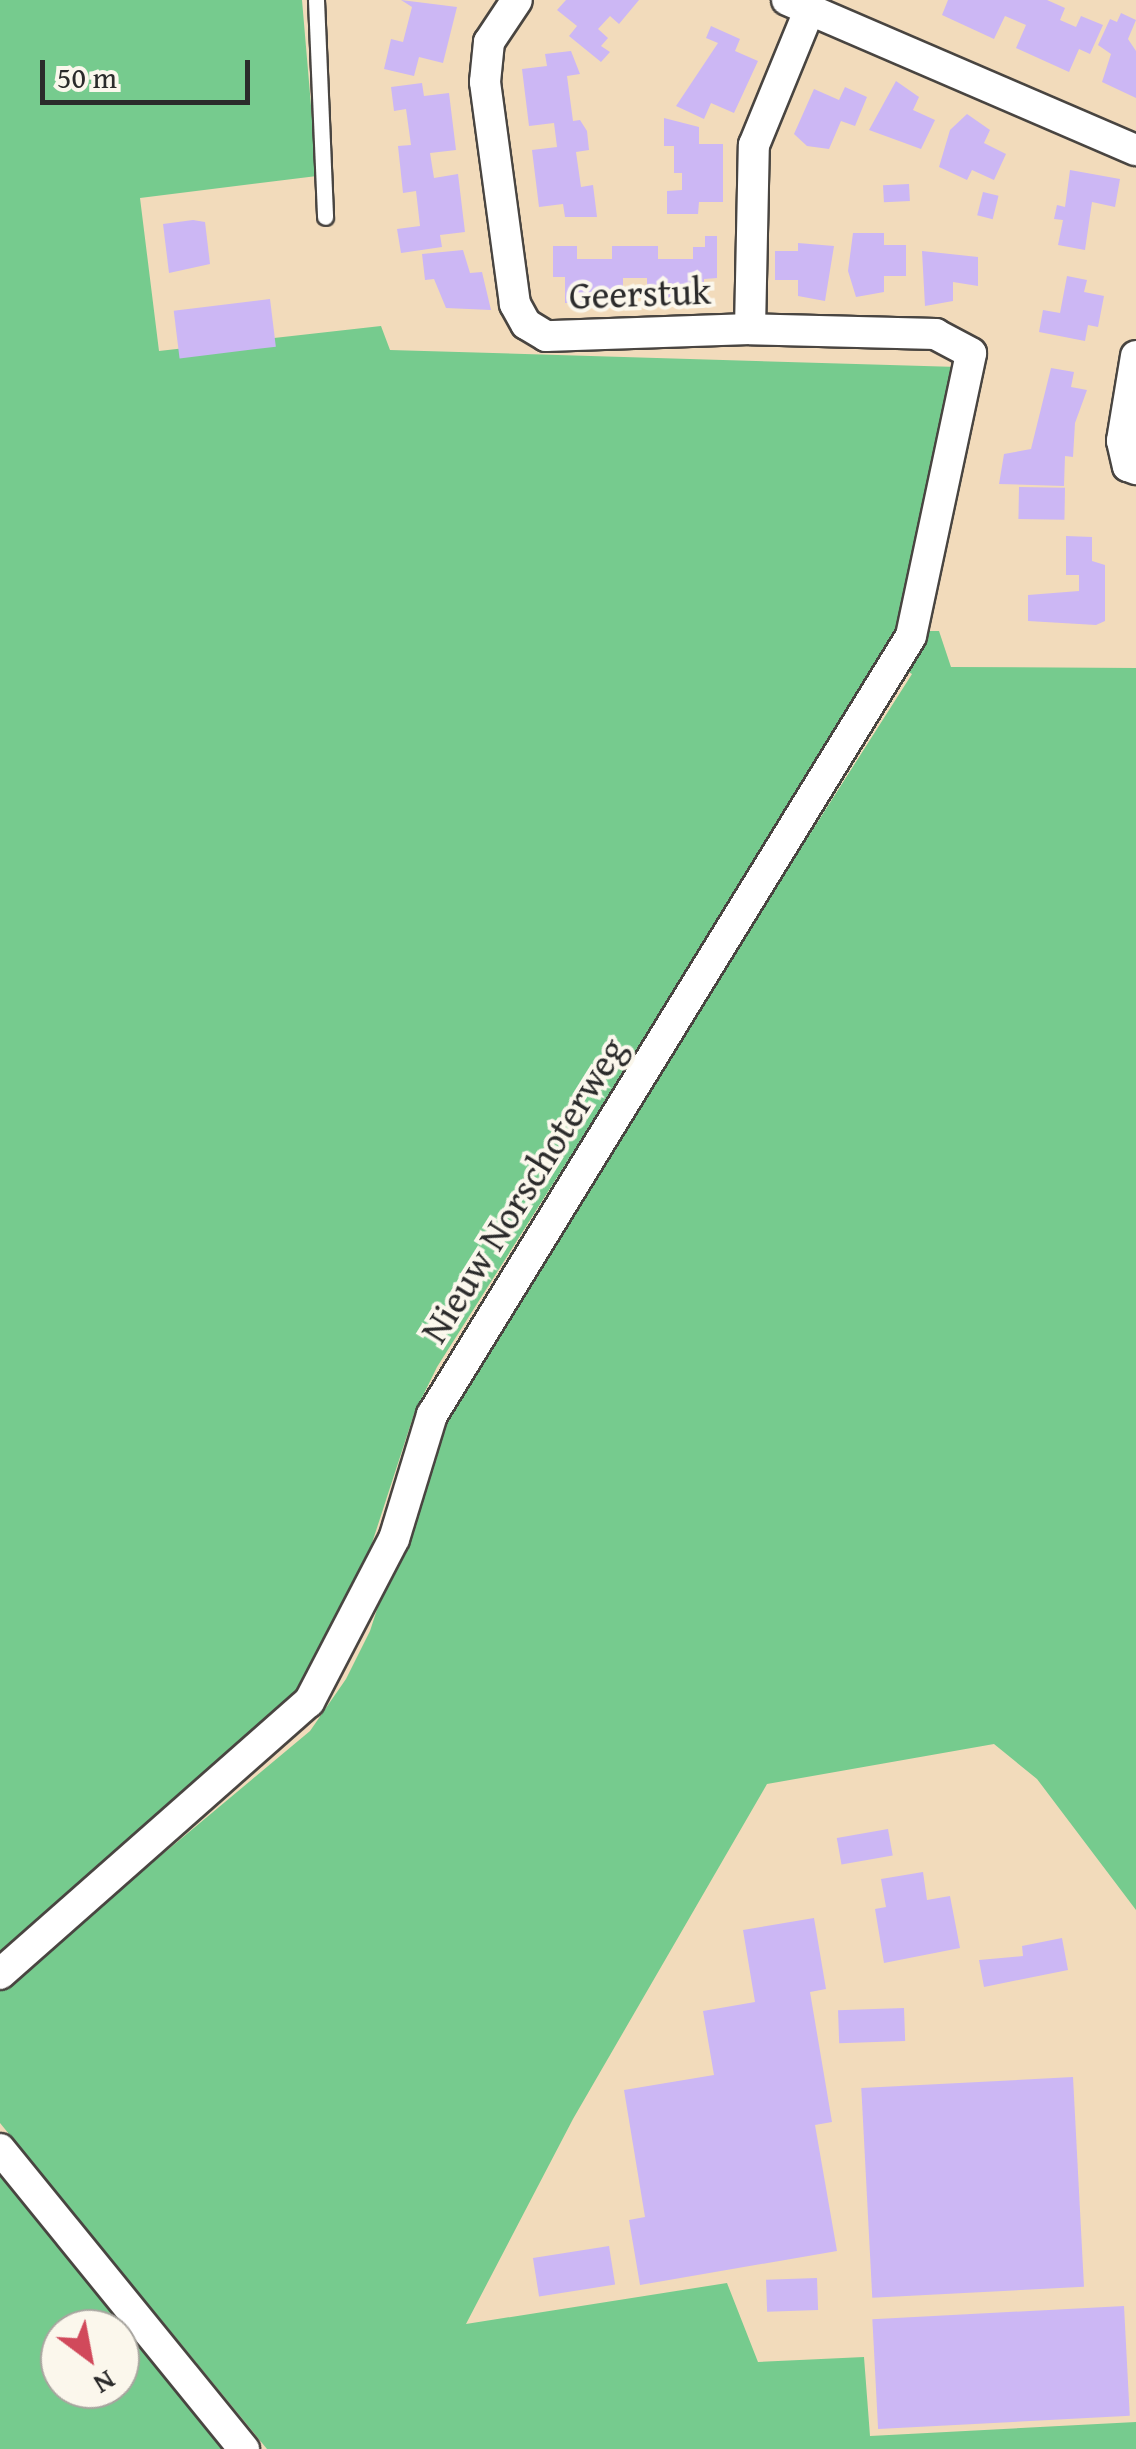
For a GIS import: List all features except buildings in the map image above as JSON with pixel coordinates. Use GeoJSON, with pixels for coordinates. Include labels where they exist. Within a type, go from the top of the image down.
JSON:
{"type":"FeatureCollection","features":[{"type":"Feature","properties":{"kind":"street","name":"Geerstuk"},"geometry":{"type":"LineString","coordinates":[[516,0],[489,42],[485,82],[515,304],[526,324],[546,336],[750,329],[936,334],[971,353]]}},
{"type":"Feature","properties":{"kind":"street"},"geometry":{"type":"LineString","coordinates":[[750,329],[754,145],[798,6],[1136,150]]}},
{"type":"Feature","properties":{"kind":"street","name":"Nieuw Norschoterweg"},"geometry":{"type":"LineString","coordinates":[[0,1974],[248,1762],[309,1702],[333,1665],[394,1539],[432,1415],[910,636],[971,353]]}},
{"type":"Feature","properties":{"kind":"street"},"geometry":{"type":"LineString","coordinates":[[1136,356],[1122,442],[1128,466],[1136,469]]}},
{"type":"Feature","properties":{"kind":"street"},"geometry":{"type":"LineString","coordinates":[[0,2148],[244,2449]]}},
{"type":"Feature","properties":{"kind":"lane"},"geometry":{"type":"LineString","coordinates":[[316,0],[325,218]]}},
{"type":"Feature","properties":{"kind":"green space"},"geometry":{"type":"Polygon","coordinates":[[[0,0],[302,0],[317,176],[140,198],[159,351],[381,326],[390,350],[958,367],[908,623],[437,1367],[414,1414],[346,1623],[294,1705],[0,1956],[0,0]]]}},
{"type":"Feature","properties":{"kind":"green space"},"geometry":{"type":"Polygon","coordinates":[[[922,631],[939,631],[951,667],[1136,668],[1136,1910],[1037,1779],[994,1744],[767,1784],[573,2119],[466,2324],[727,2283],[758,2362],[864,2357],[870,2436],[1136,2422],[1136,2449],[267,2449],[0,2123],[0,1990],[310,1731],[346,1679],[370,1631],[441,1413],[912,674],[902,668],[922,631]]]}},
{"type":"Feature","properties":{"kind":"green space"},"geometry":{"type":"Polygon","coordinates":[[[0,2164],[117,2309],[40,2309],[40,2409],[140,2409],[140,2338],[229,2449],[0,2449],[0,2164]]]}}]}
